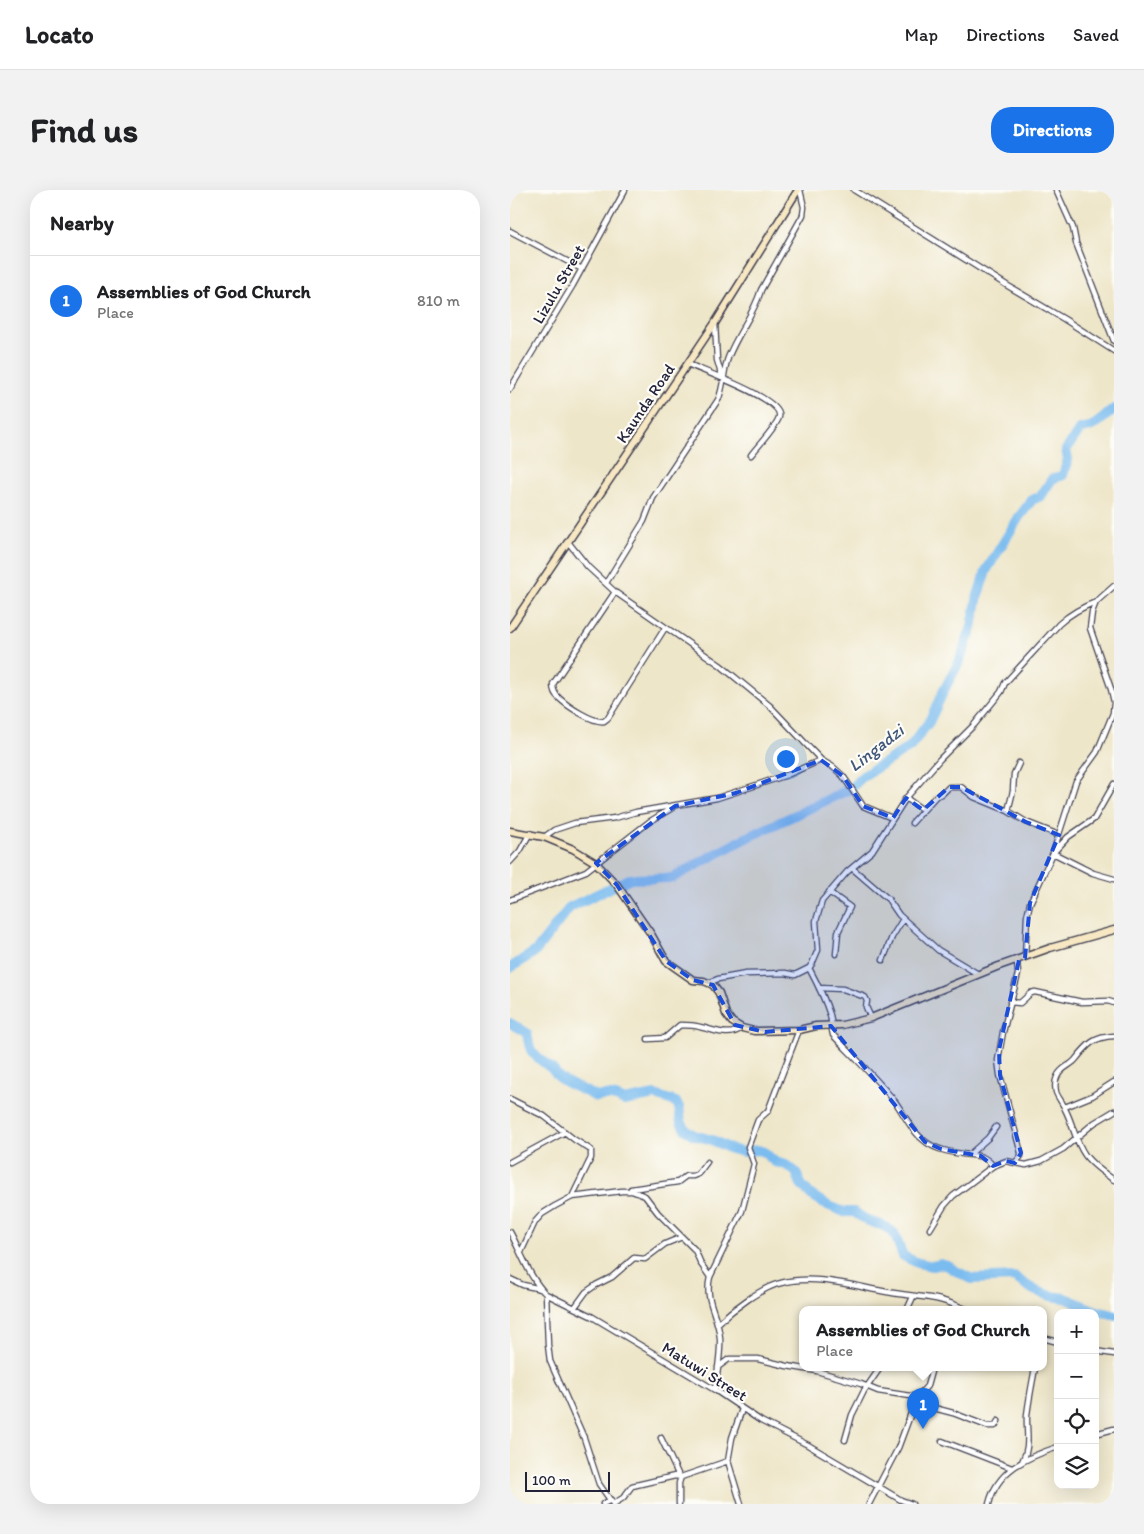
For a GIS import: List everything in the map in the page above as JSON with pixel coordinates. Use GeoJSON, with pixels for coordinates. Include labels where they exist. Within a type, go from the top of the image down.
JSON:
{"type":"FeatureCollection","features":[{"type":"Feature","properties":{"kind":"street","name":"Lizulu Street"},"geometry":{"type":"LineString","coordinates":[[510,389],[582,269],[625,190]]}},
{"type":"Feature","properties":{"kind":"street"},"geometry":{"type":"LineString","coordinates":[[722,378],[730,352],[758,302],[761,290],[803,215],[804,207],[799,190]]}},
{"type":"Feature","properties":{"kind":"street","name":"Kaunda Road"},"geometry":{"type":"LineString","coordinates":[[510,628],[688,364],[799,190]]}},
{"type":"Feature","properties":{"kind":"street"},"geometry":{"type":"LineString","coordinates":[[854,190],[1114,351]]}},
{"type":"Feature","properties":{"kind":"street"},"geometry":{"type":"LineString","coordinates":[[1056,190],[1073,228],[1076,243],[1114,341]]}},
{"type":"Feature","properties":{"kind":"street"},"geometry":{"type":"LineString","coordinates":[[510,231],[582,269]]}},
{"type":"Feature","properties":{"kind":"street"},"geometry":{"type":"LineString","coordinates":[[606,583],[641,528],[653,498],[718,400],[722,390],[722,378],[717,360],[715,323]]}},
{"type":"Feature","properties":{"kind":"street"},"geometry":{"type":"LineString","coordinates":[[688,364],[734,382],[769,402],[779,412],[778,419],[751,455]]}},
{"type":"Feature","properties":{"kind":"street"},"geometry":{"type":"LineString","coordinates":[[568,542],[581,560],[615,592],[720,665],[770,706],[821,760],[843,776],[864,806],[892,818]]}},
{"type":"Feature","properties":{"kind":"street"},"geometry":{"type":"LineString","coordinates":[[708,983],[718,979],[746,974],[785,973],[795,975],[809,968],[818,950],[816,920],[818,908],[828,892],[872,851],[906,798],[940,759],[974,725],[1001,692],[1005,683],[1059,624],[1066,617],[1096,602],[1114,586]]}},
{"type":"Feature","properties":{"kind":"street"},"geometry":{"type":"LineString","coordinates":[[615,592],[553,684],[553,689],[558,698],[595,721],[604,721],[608,718],[665,628]]}},
{"type":"Feature","properties":{"kind":"street"},"geometry":{"type":"LineString","coordinates":[[1025,958],[1030,903],[1053,853],[1076,780],[1097,752],[1114,707],[1111,689],[1090,628],[1092,612],[1096,602]]}},
{"type":"Feature","properties":{"kind":"street"},"geometry":{"type":"LineString","coordinates":[[544,837],[554,830],[575,823],[615,818],[636,812],[717,798],[787,775],[821,760]]}},
{"type":"Feature","properties":{"kind":"street"},"geometry":{"type":"LineString","coordinates":[[1008,811],[1014,791],[1014,774],[1019,763]]}},
{"type":"Feature","properties":{"kind":"street"},"geometry":{"type":"LineString","coordinates":[[1053,853],[1068,837],[1094,819],[1114,784]]}},
{"type":"Feature","properties":{"kind":"street"},"geometry":{"type":"LineString","coordinates":[[912,823],[936,796],[952,787],[964,788],[974,797],[1008,811],[1026,822],[1059,835]]}},
{"type":"Feature","properties":{"kind":"street"},"geometry":{"type":"LineString","coordinates":[[906,798],[923,810]]}},
{"type":"Feature","properties":{"kind":"street"},"geometry":{"type":"LineString","coordinates":[[510,900],[581,873],[649,822],[675,806]]}},
{"type":"Feature","properties":{"kind":"street"},"geometry":{"type":"LineString","coordinates":[[510,831],[530,833],[544,837],[573,849],[596,863],[617,885],[651,934],[666,961],[693,980],[713,985],[719,992],[729,1019],[735,1025],[758,1032],[799,1030],[871,1018],[978,974],[1057,946],[1114,930]]}},
{"type":"Feature","properties":{"kind":"street"},"geometry":{"type":"LineString","coordinates":[[510,862],[520,851],[530,833]]}},
{"type":"Feature","properties":{"kind":"street"},"geometry":{"type":"LineString","coordinates":[[1053,853],[1093,873],[1114,879]]}},
{"type":"Feature","properties":{"kind":"street"},"geometry":{"type":"LineString","coordinates":[[852,868],[888,899],[895,910],[938,950],[978,974]]}},
{"type":"Feature","properties":{"kind":"street"},"geometry":{"type":"LineString","coordinates":[[828,892],[850,908],[838,932],[836,954]]}},
{"type":"Feature","properties":{"kind":"street"},"geometry":{"type":"LineString","coordinates":[[882,960],[892,937],[904,919]]}},
{"type":"Feature","properties":{"kind":"street"},"geometry":{"type":"LineString","coordinates":[[1015,1163],[1021,1156],[1021,1153],[1000,1075],[998,1060],[1018,974],[1017,961]]}},
{"type":"Feature","properties":{"kind":"street"},"geometry":{"type":"LineString","coordinates":[[809,968],[820,988],[830,1016],[833,1034],[896,1104],[919,1137],[933,1146],[987,1158],[994,1166]]}},
{"type":"Feature","properties":{"kind":"street"},"geometry":{"type":"LineString","coordinates":[[820,988],[843,989],[866,998],[866,1007],[871,1018]]}},
{"type":"Feature","properties":{"kind":"street"},"geometry":{"type":"LineString","coordinates":[[1010,1002],[1020,1002],[1035,992],[1082,1002],[1108,1001],[1114,1003]]}},
{"type":"Feature","properties":{"kind":"street"},"geometry":{"type":"LineString","coordinates":[[648,1039],[665,1038],[680,1025],[696,1026],[727,1034],[733,1034],[742,1028]]}},
{"type":"Feature","properties":{"kind":"street"},"geometry":{"type":"LineString","coordinates":[[715,1390],[720,1346],[718,1324],[708,1295],[710,1277],[742,1212],[753,1169],[753,1157],[748,1147],[758,1120],[768,1111],[799,1030]]}},
{"type":"Feature","properties":{"kind":"street"},"geometry":{"type":"LineString","coordinates":[[1114,1036],[1094,1040],[1083,1048],[1074,1062],[1061,1070],[1057,1077],[1056,1086],[1057,1094],[1086,1156],[1114,1180]]}},
{"type":"Feature","properties":{"kind":"street"},"geometry":{"type":"LineString","coordinates":[[1064,1107],[1085,1099],[1114,1082]]}},
{"type":"Feature","properties":{"kind":"street"},"geometry":{"type":"LineString","coordinates":[[510,1100],[539,1113],[575,1140],[588,1147],[592,1154],[572,1197]]}},
{"type":"Feature","properties":{"kind":"street"},"geometry":{"type":"LineString","coordinates":[[930,1229],[944,1206],[953,1196],[994,1166],[1006,1161],[1026,1165],[1042,1161],[1064,1150],[1094,1123],[1114,1111]]}},
{"type":"Feature","properties":{"kind":"street"},"geometry":{"type":"LineString","coordinates":[[970,1154],[988,1138],[996,1127]]}},
{"type":"Feature","properties":{"kind":"street"},"geometry":{"type":"LineString","coordinates":[[510,1162],[565,1132]]}},
{"type":"Feature","properties":{"kind":"street"},"geometry":{"type":"LineString","coordinates":[[521,1252],[539,1217],[572,1197],[678,1182],[686,1176],[695,1176],[707,1162]]}},
{"type":"Feature","properties":{"kind":"street"},"geometry":{"type":"LineString","coordinates":[[622,1191],[632,1191],[645,1196],[658,1213],[697,1253],[701,1264],[710,1277]]}},
{"type":"Feature","properties":{"kind":"street","name":"Matuwi Street"},"geometry":{"type":"LineString","coordinates":[[510,1232],[546,1294],[575,1307],[715,1390],[742,1409],[808,1445],[901,1500],[912,1504]]}},
{"type":"Feature","properties":{"kind":"street"},"geometry":{"type":"LineString","coordinates":[[575,1307],[586,1292],[596,1284],[612,1277],[632,1260],[645,1258],[665,1244],[682,1237]]}},
{"type":"Feature","properties":{"kind":"street"},"geometry":{"type":"LineString","coordinates":[[510,1279],[523,1285],[542,1289]]}},
{"type":"Feature","properties":{"kind":"street"},"geometry":{"type":"LineString","coordinates":[[718,1324],[735,1308],[780,1283],[810,1280],[841,1283],[913,1297],[936,1299],[956,1306]]}},
{"type":"Feature","properties":{"kind":"street"},"geometry":{"type":"LineString","coordinates":[[546,1294],[550,1361],[584,1438],[599,1484],[612,1503]]}},
{"type":"Feature","properties":{"kind":"street"},"geometry":{"type":"LineString","coordinates":[[909,1306],[913,1297]]}},
{"type":"Feature","properties":{"kind":"street"},"geometry":{"type":"LineString","coordinates":[[1099,1352],[1114,1354]]}},
{"type":"Feature","properties":{"kind":"street"},"geometry":{"type":"LineString","coordinates":[[718,1367],[729,1359],[758,1359],[799,1367]]}},
{"type":"Feature","properties":{"kind":"street"},"geometry":{"type":"LineString","coordinates":[[817,1371],[878,1391],[917,1397]]}},
{"type":"Feature","properties":{"kind":"street"},"geometry":{"type":"LineString","coordinates":[[844,1440],[852,1416],[878,1371]]}},
{"type":"Feature","properties":{"kind":"street"},"geometry":{"type":"LineString","coordinates":[[869,1504],[898,1448],[917,1397],[927,1386],[931,1371]]}},
{"type":"Feature","properties":{"kind":"street"},"geometry":{"type":"LineString","coordinates":[[1022,1462],[1026,1455],[1029,1441],[1027,1416],[1034,1371]]}},
{"type":"Feature","properties":{"kind":"street"},"geometry":{"type":"LineString","coordinates":[[915,1402],[953,1412],[987,1426],[995,1426],[998,1421]]}},
{"type":"Feature","properties":{"kind":"street"},"geometry":{"type":"LineString","coordinates":[[741,1504],[728,1461],[732,1438],[742,1409]]}},
{"type":"Feature","properties":{"kind":"street"},"geometry":{"type":"LineString","coordinates":[[1099,1433],[1114,1429]]}},
{"type":"Feature","properties":{"kind":"street"},"geometry":{"type":"LineString","coordinates":[[661,1438],[680,1477],[679,1504]]}},
{"type":"Feature","properties":{"kind":"street"},"geometry":{"type":"LineString","coordinates":[[942,1441],[1012,1468]]}},
{"type":"Feature","properties":{"kind":"street"},"geometry":{"type":"LineString","coordinates":[[989,1504],[996,1484],[1012,1468],[1044,1451],[1054,1448]]}},
{"type":"Feature","properties":{"kind":"street"},"geometry":{"type":"LineString","coordinates":[[603,1504],[612,1503],[623,1498],[632,1486],[680,1477],[728,1461]]}},
{"type":"Feature","properties":{"kind":"highlighted area"},"geometry":{"type":"Polygon","coordinates":[[[821,760],[843,776],[863,806],[893,818],[906,798],[923,810],[949,787],[961,787],[1026,822],[1059,835],[1030,903],[1025,958],[1019,960],[999,1050],[1000,1075],[1021,1153],[1015,1163],[1006,1161],[993,1166],[981,1156],[941,1149],[925,1142],[831,1026],[765,1032],[735,1025],[713,985],[693,980],[666,961],[617,885],[596,863],[675,806],[736,793],[821,760]]]}},
{"type":"Feature","properties":{"kind":"waterway","name":"Lingadzi"},"geometry":{"type":"LineString","coordinates":[[510,968],[536,951],[570,907],[629,879],[672,878],[742,840],[850,789],[863,776],[910,747],[929,722],[960,660],[972,627],[978,595],[986,571],[1019,517],[1032,500],[1041,496],[1052,479],[1063,475],[1068,459],[1066,450],[1080,429],[1094,425],[1114,409]]}},
{"type":"Feature","properties":{"kind":"waterway"},"geometry":{"type":"LineString","coordinates":[[510,1023],[527,1033],[532,1052],[565,1082],[596,1097],[611,1096],[624,1101],[655,1095],[676,1102],[679,1107],[681,1122],[686,1130],[731,1149],[743,1152],[758,1150],[764,1152],[775,1162],[786,1165],[796,1172],[801,1184],[811,1195],[827,1205],[844,1212],[854,1212],[868,1221],[884,1226],[894,1233],[903,1256],[918,1263],[948,1266],[972,1279],[1014,1277],[1034,1290],[1051,1296],[1065,1298],[1094,1310],[1114,1315]]}},
{"type":"Feature","properties":{"kind":"place","name":"Assemblies of God Church"},"geometry":{"type":"Point","coordinates":[923,1429]}}]}
